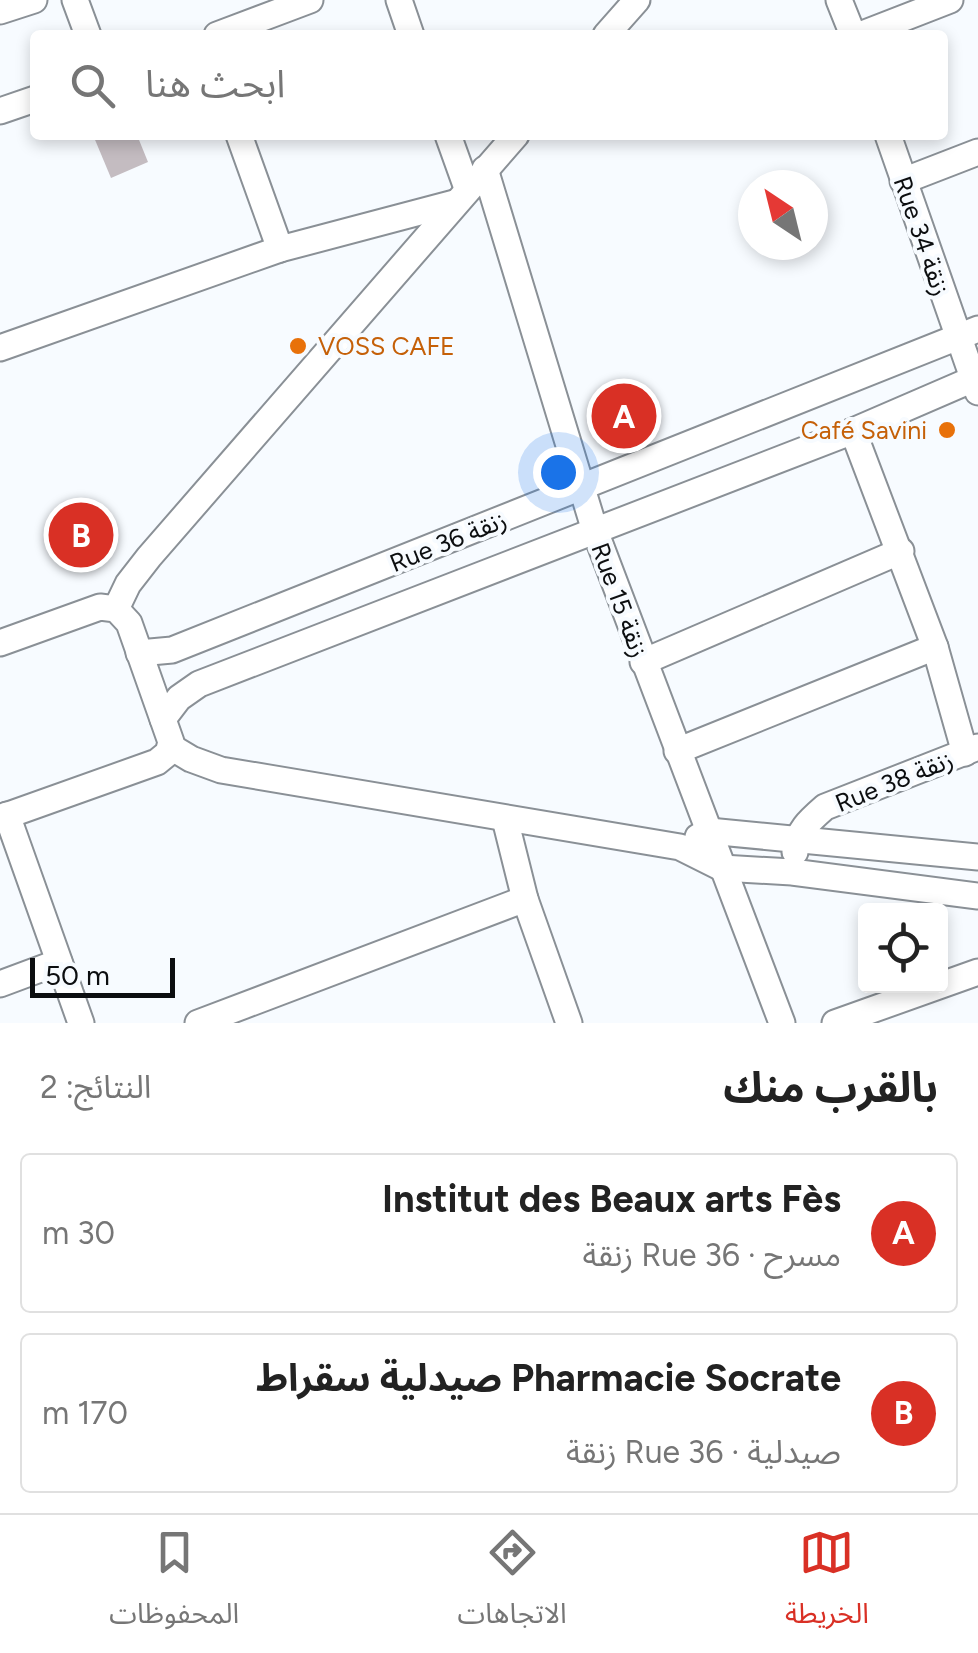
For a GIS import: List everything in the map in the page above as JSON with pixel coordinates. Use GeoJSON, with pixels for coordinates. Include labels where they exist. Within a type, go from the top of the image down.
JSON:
{"type":"FeatureCollection","features":[{"type":"Feature","properties":{"kind":"street"},"geometry":{"type":"LineString","coordinates":[[0,11],[34,0]]}},
{"type":"Feature","properties":{"kind":"street"},"geometry":{"type":"LineString","coordinates":[[75,0],[86,30]]}},
{"type":"Feature","properties":{"kind":"street"},"geometry":{"type":"LineString","coordinates":[[230,30],[310,0]]}},
{"type":"Feature","properties":{"kind":"street"},"geometry":{"type":"LineString","coordinates":[[399,0],[410,30]]}},
{"type":"Feature","properties":{"kind":"street"},"geometry":{"type":"LineString","coordinates":[[610,30],[637,0]]}},
{"type":"Feature","properties":{"kind":"street"},"geometry":{"type":"LineString","coordinates":[[839,0],[854,30]]}},
{"type":"Feature","properties":{"kind":"street"},"geometry":{"type":"LineString","coordinates":[[870,30],[950,0]]}},
{"type":"Feature","properties":{"kind":"street"},"geometry":{"type":"LineString","coordinates":[[0,111],[30,102]]}},
{"type":"Feature","properties":{"kind":"street"},"geometry":{"type":"LineString","coordinates":[[241,140],[280,248]]}},
{"type":"Feature","properties":{"kind":"street"},"geometry":{"type":"LineString","coordinates":[[449,140],[460,195]]}},
{"type":"Feature","properties":{"kind":"street"},"geometry":{"type":"LineString","coordinates":[[116,609],[148,556],[511,140]]}},
{"type":"Feature","properties":{"kind":"street","name":"Rue 34 زنقة"},"geometry":{"type":"LineString","coordinates":[[890,140],[968,333],[976,383]]}},
{"type":"Feature","properties":{"kind":"street"},"geometry":{"type":"LineString","coordinates":[[904,181],[978,152]]}},
{"type":"Feature","properties":{"kind":"street","name":"Rue 15 زنقة"},"geometry":{"type":"LineString","coordinates":[[485,169],[594,531],[782,1023]]}},
{"type":"Feature","properties":{"kind":"street"},"geometry":{"type":"LineString","coordinates":[[0,348],[280,248],[460,195]]}},
{"type":"Feature","properties":{"kind":"street","name":"Rue 36 زنقة"},"geometry":{"type":"LineString","coordinates":[[139,653],[172,650],[968,333]]}},
{"type":"Feature","properties":{"kind":"street","name":"Rue 36 زنقة"},"geometry":{"type":"LineString","coordinates":[[163,719],[179,698],[199,684],[976,383]]}},
{"type":"Feature","properties":{"kind":"street"},"geometry":{"type":"LineString","coordinates":[[853,431],[901,551],[971,750]]}},
{"type":"Feature","properties":{"kind":"street"},"geometry":{"type":"LineString","coordinates":[[643,662],[901,551]]}},
{"type":"Feature","properties":{"kind":"street"},"geometry":{"type":"LineString","coordinates":[[0,643],[100,607],[116,609],[128,623],[170,747],[191,760],[221,770],[680,847],[722,868],[792,872],[978,896]]}},
{"type":"Feature","properties":{"kind":"street"},"geometry":{"type":"LineString","coordinates":[[677,751],[934,647]]}},
{"type":"Feature","properties":{"kind":"street"},"geometry":{"type":"LineString","coordinates":[[81,1023],[4,816],[157,762],[170,747]]}},
{"type":"Feature","properties":{"kind":"street","name":"Rue 38 زنقة"},"geometry":{"type":"LineString","coordinates":[[796,839],[825,808],[971,750]]}},
{"type":"Feature","properties":{"kind":"street"},"geometry":{"type":"LineString","coordinates":[[504,819],[525,899],[569,1023]]}},
{"type":"Feature","properties":{"kind":"street"},"geometry":{"type":"LineString","coordinates":[[680,847],[709,831],[978,857]]}},
{"type":"Feature","properties":{"kind":"street"},"geometry":{"type":"LineString","coordinates":[[792,872],[796,839]]}},
{"type":"Feature","properties":{"kind":"street"},"geometry":{"type":"LineString","coordinates":[[198,1023],[525,899]]}},
{"type":"Feature","properties":{"kind":"street"},"geometry":{"type":"LineString","coordinates":[[0,984],[59,962]]}},
{"type":"Feature","properties":{"kind":"street"},"geometry":{"type":"LineString","coordinates":[[835,1023],[978,972]]}},
{"type":"Feature","properties":{"kind":"building"},"geometry":{"type":"Polygon","coordinates":[[[95,140],[139,140],[148,162],[111,178],[95,140]]]}},
{"type":"Feature","properties":{"kind":"place","name":"VOSS CAFE"},"geometry":{"type":"Point","coordinates":[298,346]}},
{"type":"Feature","properties":{"kind":"place","name":"Institut des Beaux arts Fès"},"geometry":{"type":"Point","coordinates":[624,416]}},
{"type":"Feature","properties":{"kind":"place","name":"Café Savini"},"geometry":{"type":"Point","coordinates":[947,430]}},
{"type":"Feature","properties":{"kind":"place","name":"Pharmacie Socrate صيدلية سقراط"},"geometry":{"type":"Point","coordinates":[81,535]}}]}
